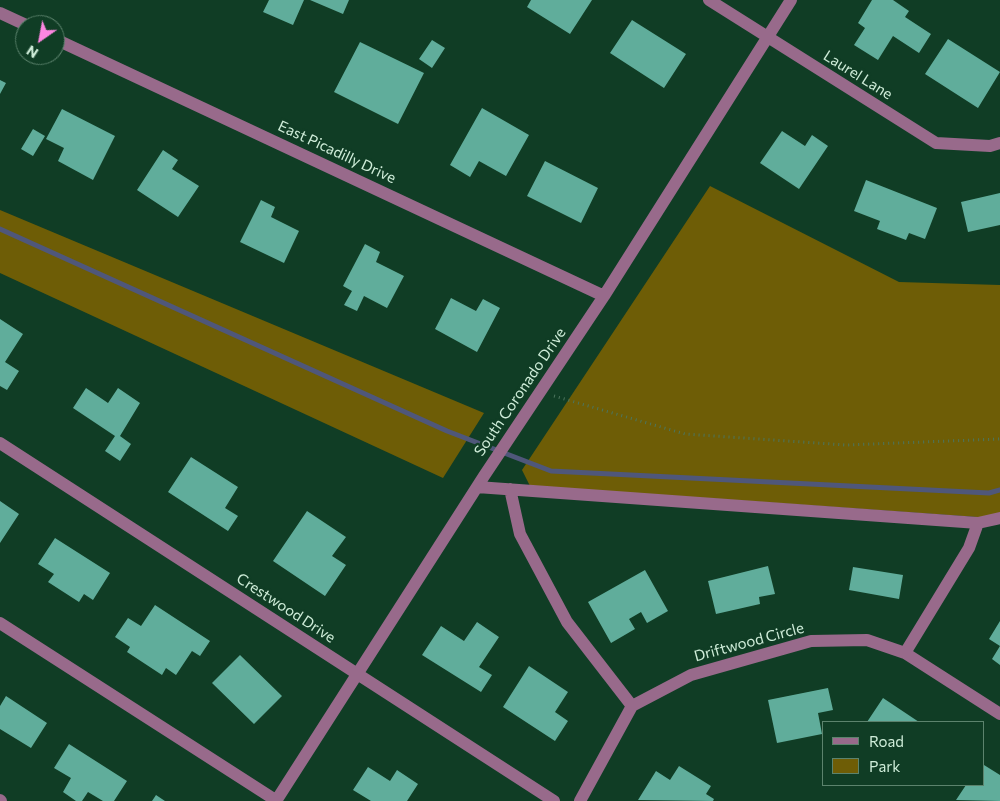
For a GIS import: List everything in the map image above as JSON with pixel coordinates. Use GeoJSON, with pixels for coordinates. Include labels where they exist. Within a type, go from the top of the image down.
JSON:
{"type":"FeatureCollection","features":[{"type":"Feature","properties":{"kind":"street","name":"Laurel Lane"},"geometry":{"type":"LineString","coordinates":[[709,0],[936,143],[990,146],[1000,143]]}},
{"type":"Feature","properties":{"kind":"street","name":"South Coronado Drive"},"geometry":{"type":"LineString","coordinates":[[276,801],[356,673],[512,433],[604,296],[791,0]]}},
{"type":"Feature","properties":{"kind":"street"},"geometry":{"type":"LineString","coordinates":[[0,13],[15,20]]}},
{"type":"Feature","properties":{"kind":"street","name":"East Picadilly Drive"},"geometry":{"type":"LineString","coordinates":[[65,44],[604,296]]}},
{"type":"Feature","properties":{"kind":"street","name":"Crestwood Drive"},"geometry":{"type":"LineString","coordinates":[[0,443],[554,801]]}},
{"type":"Feature","properties":{"kind":"street"},"geometry":{"type":"LineString","coordinates":[[477,488],[510,488],[978,523],[1000,518]]}},
{"type":"Feature","properties":{"kind":"street"},"geometry":{"type":"LineString","coordinates":[[510,488],[520,534],[567,622],[632,706],[580,801]]}},
{"type":"Feature","properties":{"kind":"street"},"geometry":{"type":"LineString","coordinates":[[905,653],[970,548],[978,523]]}},
{"type":"Feature","properties":{"kind":"street"},"geometry":{"type":"LineString","coordinates":[[0,623],[276,801]]}},
{"type":"Feature","properties":{"kind":"street","name":"Driftwood Circle"},"geometry":{"type":"LineString","coordinates":[[632,706],[691,675],[811,641],[867,640],[905,653],[1000,714]]}},
{"type":"Feature","properties":{"kind":"path"},"geometry":{"type":"LineString","coordinates":[[540,392],[685,434],[846,445],[1000,439]]}},
{"type":"Feature","properties":{"kind":"green space"},"geometry":{"type":"Polygon","coordinates":[[[710,186],[899,282],[1000,285],[1000,516],[992,518],[530,486],[522,470],[710,186]]]}},
{"type":"Feature","properties":{"kind":"green space"},"geometry":{"type":"Polygon","coordinates":[[[0,210],[484,413],[443,478],[0,273],[0,210]]]}},
{"type":"Feature","properties":{"kind":"building"},"geometry":{"type":"Polygon","coordinates":[[[269,0],[304,0],[293,25],[263,12],[269,0]]]}},
{"type":"Feature","properties":{"kind":"building"},"geometry":{"type":"Polygon","coordinates":[[[310,0],[349,0],[343,14],[310,0]]]}},
{"type":"Feature","properties":{"kind":"building"},"geometry":{"type":"Polygon","coordinates":[[[531,0],[592,0],[570,34],[527,7],[531,0]]]}},
{"type":"Feature","properties":{"kind":"building"},"geometry":{"type":"Polygon","coordinates":[[[872,0],[893,0],[909,11],[905,17],[931,34],[919,53],[893,36],[878,60],[854,45],[865,28],[858,23],[872,0]]]}},
{"type":"Feature","properties":{"kind":"building"},"geometry":{"type":"Polygon","coordinates":[[[632,20],[686,54],[664,88],[610,53],[632,20]]]}},
{"type":"Feature","properties":{"kind":"building"},"geometry":{"type":"Polygon","coordinates":[[[948,39],[1000,72],[978,108],[925,74],[948,39]]]}},
{"type":"Feature","properties":{"kind":"building"},"geometry":{"type":"Polygon","coordinates":[[[432,40],[445,48],[432,68],[419,59],[432,40]]]}},
{"type":"Feature","properties":{"kind":"building"},"geometry":{"type":"Polygon","coordinates":[[[360,42],[424,73],[398,124],[334,92],[360,42]]]}},
{"type":"Feature","properties":{"kind":"building"},"geometry":{"type":"Polygon","coordinates":[[[0,80],[6,83],[0,94],[0,80]]]}},
{"type":"Feature","properties":{"kind":"building"},"geometry":{"type":"Polygon","coordinates":[[[482,108],[529,135],[506,176],[479,161],[470,177],[450,165],[482,108]]]}},
{"type":"Feature","properties":{"kind":"building"},"geometry":{"type":"Polygon","coordinates":[[[62,109],[115,136],[93,180],[58,161],[64,148],[46,139],[62,109]]]}},
{"type":"Feature","properties":{"kind":"building"},"geometry":{"type":"Polygon","coordinates":[[[33,129],[45,136],[33,156],[21,149],[33,129]]]}},
{"type":"Feature","properties":{"kind":"building"},"geometry":{"type":"Polygon","coordinates":[[[782,131],[805,146],[812,135],[828,146],[799,189],[760,163],[782,131]]]}},
{"type":"Feature","properties":{"kind":"building"},"geometry":{"type":"Polygon","coordinates":[[[163,150],[178,160],[172,169],[199,186],[178,217],[137,190],[163,150]]]}},
{"type":"Feature","properties":{"kind":"building"},"geometry":{"type":"Polygon","coordinates":[[[545,161],[598,188],[581,223],[527,196],[545,161]]]}},
{"type":"Feature","properties":{"kind":"building"},"geometry":{"type":"Polygon","coordinates":[[[866,180],[937,208],[925,239],[909,233],[906,240],[877,229],[880,221],[854,211],[866,180]]]}},
{"type":"Feature","properties":{"kind":"building"},"geometry":{"type":"Polygon","coordinates":[[[1000,193],[1000,225],[968,232],[961,202],[1000,193]]]}},
{"type":"Feature","properties":{"kind":"building"},"geometry":{"type":"Polygon","coordinates":[[[261,200],[275,207],[271,217],[299,231],[284,263],[240,242],[261,200]]]}},
{"type":"Feature","properties":{"kind":"building"},"geometry":{"type":"Polygon","coordinates":[[[365,244],[380,252],[376,262],[404,276],[387,308],[364,296],[357,311],[344,305],[352,291],[343,286],[365,244]]]}},
{"type":"Feature","properties":{"kind":"building"},"geometry":{"type":"Polygon","coordinates":[[[451,298],[476,311],[483,299],[500,308],[477,352],[435,329],[451,298]]]}},
{"type":"Feature","properties":{"kind":"building"},"geometry":{"type":"Polygon","coordinates":[[[0,319],[23,334],[5,362],[19,371],[7,390],[0,386],[0,319]]]}},
{"type":"Feature","properties":{"kind":"building"},"geometry":{"type":"Polygon","coordinates":[[[86,388],[108,403],[118,388],[140,403],[120,436],[131,444],[120,461],[105,451],[115,436],[73,408],[86,388]]]}},
{"type":"Feature","properties":{"kind":"building"},"geometry":{"type":"Polygon","coordinates":[[[191,457],[238,487],[225,508],[238,516],[228,531],[168,492],[191,457]]]}},
{"type":"Feature","properties":{"kind":"building"},"geometry":{"type":"Polygon","coordinates":[[[0,501],[19,514],[0,543],[0,501]]]}},
{"type":"Feature","properties":{"kind":"building"},"geometry":{"type":"Polygon","coordinates":[[[307,511],[346,537],[332,556],[346,565],[325,596],[273,561],[307,511]]]}},
{"type":"Feature","properties":{"kind":"building"},"geometry":{"type":"Polygon","coordinates":[[[55,538],[110,573],[93,600],[84,594],[79,602],[48,582],[54,574],[38,564],[55,538]]]}},
{"type":"Feature","properties":{"kind":"building"},"geometry":{"type":"Polygon","coordinates":[[[768,566],[775,594],[759,597],[760,604],[716,614],[708,581],[768,566]]]}},
{"type":"Feature","properties":{"kind":"building"},"geometry":{"type":"Polygon","coordinates":[[[853,567],[903,575],[899,599],[849,590],[853,567]]]}},
{"type":"Feature","properties":{"kind":"building"},"geometry":{"type":"Polygon","coordinates":[[[645,570],[668,611],[647,623],[641,612],[629,619],[635,629],[611,643],[588,602],[645,570]]]}},
{"type":"Feature","properties":{"kind":"building"},"geometry":{"type":"Polygon","coordinates":[[[155,605],[210,641],[200,656],[192,651],[176,675],[166,668],[162,675],[127,652],[130,647],[115,637],[128,618],[141,626],[155,605]]]}},
{"type":"Feature","properties":{"kind":"building"},"geometry":{"type":"Polygon","coordinates":[[[1000,621],[1000,646],[989,639],[1000,621]]]}},
{"type":"Feature","properties":{"kind":"building"},"geometry":{"type":"Polygon","coordinates":[[[477,622],[499,637],[479,667],[492,675],[481,692],[422,655],[441,626],[464,641],[477,622]]]}},
{"type":"Feature","properties":{"kind":"building"},"geometry":{"type":"Polygon","coordinates":[[[1000,646],[1000,665],[992,659],[1000,646]]]}},
{"type":"Feature","properties":{"kind":"building"},"geometry":{"type":"Polygon","coordinates":[[[240,655],[282,696],[254,724],[212,683],[240,655]]]}},
{"type":"Feature","properties":{"kind":"building"},"geometry":{"type":"Polygon","coordinates":[[[529,666],[568,692],[555,712],[568,721],[555,741],[503,707],[529,666]]]}},
{"type":"Feature","properties":{"kind":"building"},"geometry":{"type":"Polygon","coordinates":[[[828,688],[833,710],[818,713],[822,734],[777,743],[768,700],[828,688]]]}},
{"type":"Feature","properties":{"kind":"building"},"geometry":{"type":"Polygon","coordinates":[[[6,696],[47,723],[31,748],[0,729],[0,706],[6,696]]]}},
{"type":"Feature","properties":{"kind":"building"},"geometry":{"type":"Polygon","coordinates":[[[883,698],[918,721],[868,721],[883,698]]]}},
{"type":"Feature","properties":{"kind":"building"},"geometry":{"type":"Polygon","coordinates":[[[69,744],[127,781],[114,801],[103,801],[88,792],[82,801],[76,801],[63,792],[71,778],[54,768],[69,744]]]}},
{"type":"Feature","properties":{"kind":"building"},"geometry":{"type":"Polygon","coordinates":[[[679,766],[711,786],[706,794],[714,799],[713,801],[638,800],[656,771],[670,780],[679,766]]]}},
{"type":"Feature","properties":{"kind":"building"},"geometry":{"type":"Polygon","coordinates":[[[985,766],[1000,775],[1000,801],[956,800],[965,786],[985,786],[985,766]]]}},
{"type":"Feature","properties":{"kind":"building"},"geometry":{"type":"Polygon","coordinates":[[[368,767],[390,781],[397,770],[418,784],[407,801],[371,801],[353,790],[368,767]]]}},
{"type":"Feature","properties":{"kind":"building"},"geometry":{"type":"Polygon","coordinates":[[[156,795],[165,801],[152,801],[156,795]]]}},
{"type":"Feature","properties":{"kind":"waterway"},"geometry":{"type":"LineString","coordinates":[[0,229],[447,431],[551,471],[989,493],[1000,490]]}}]}
